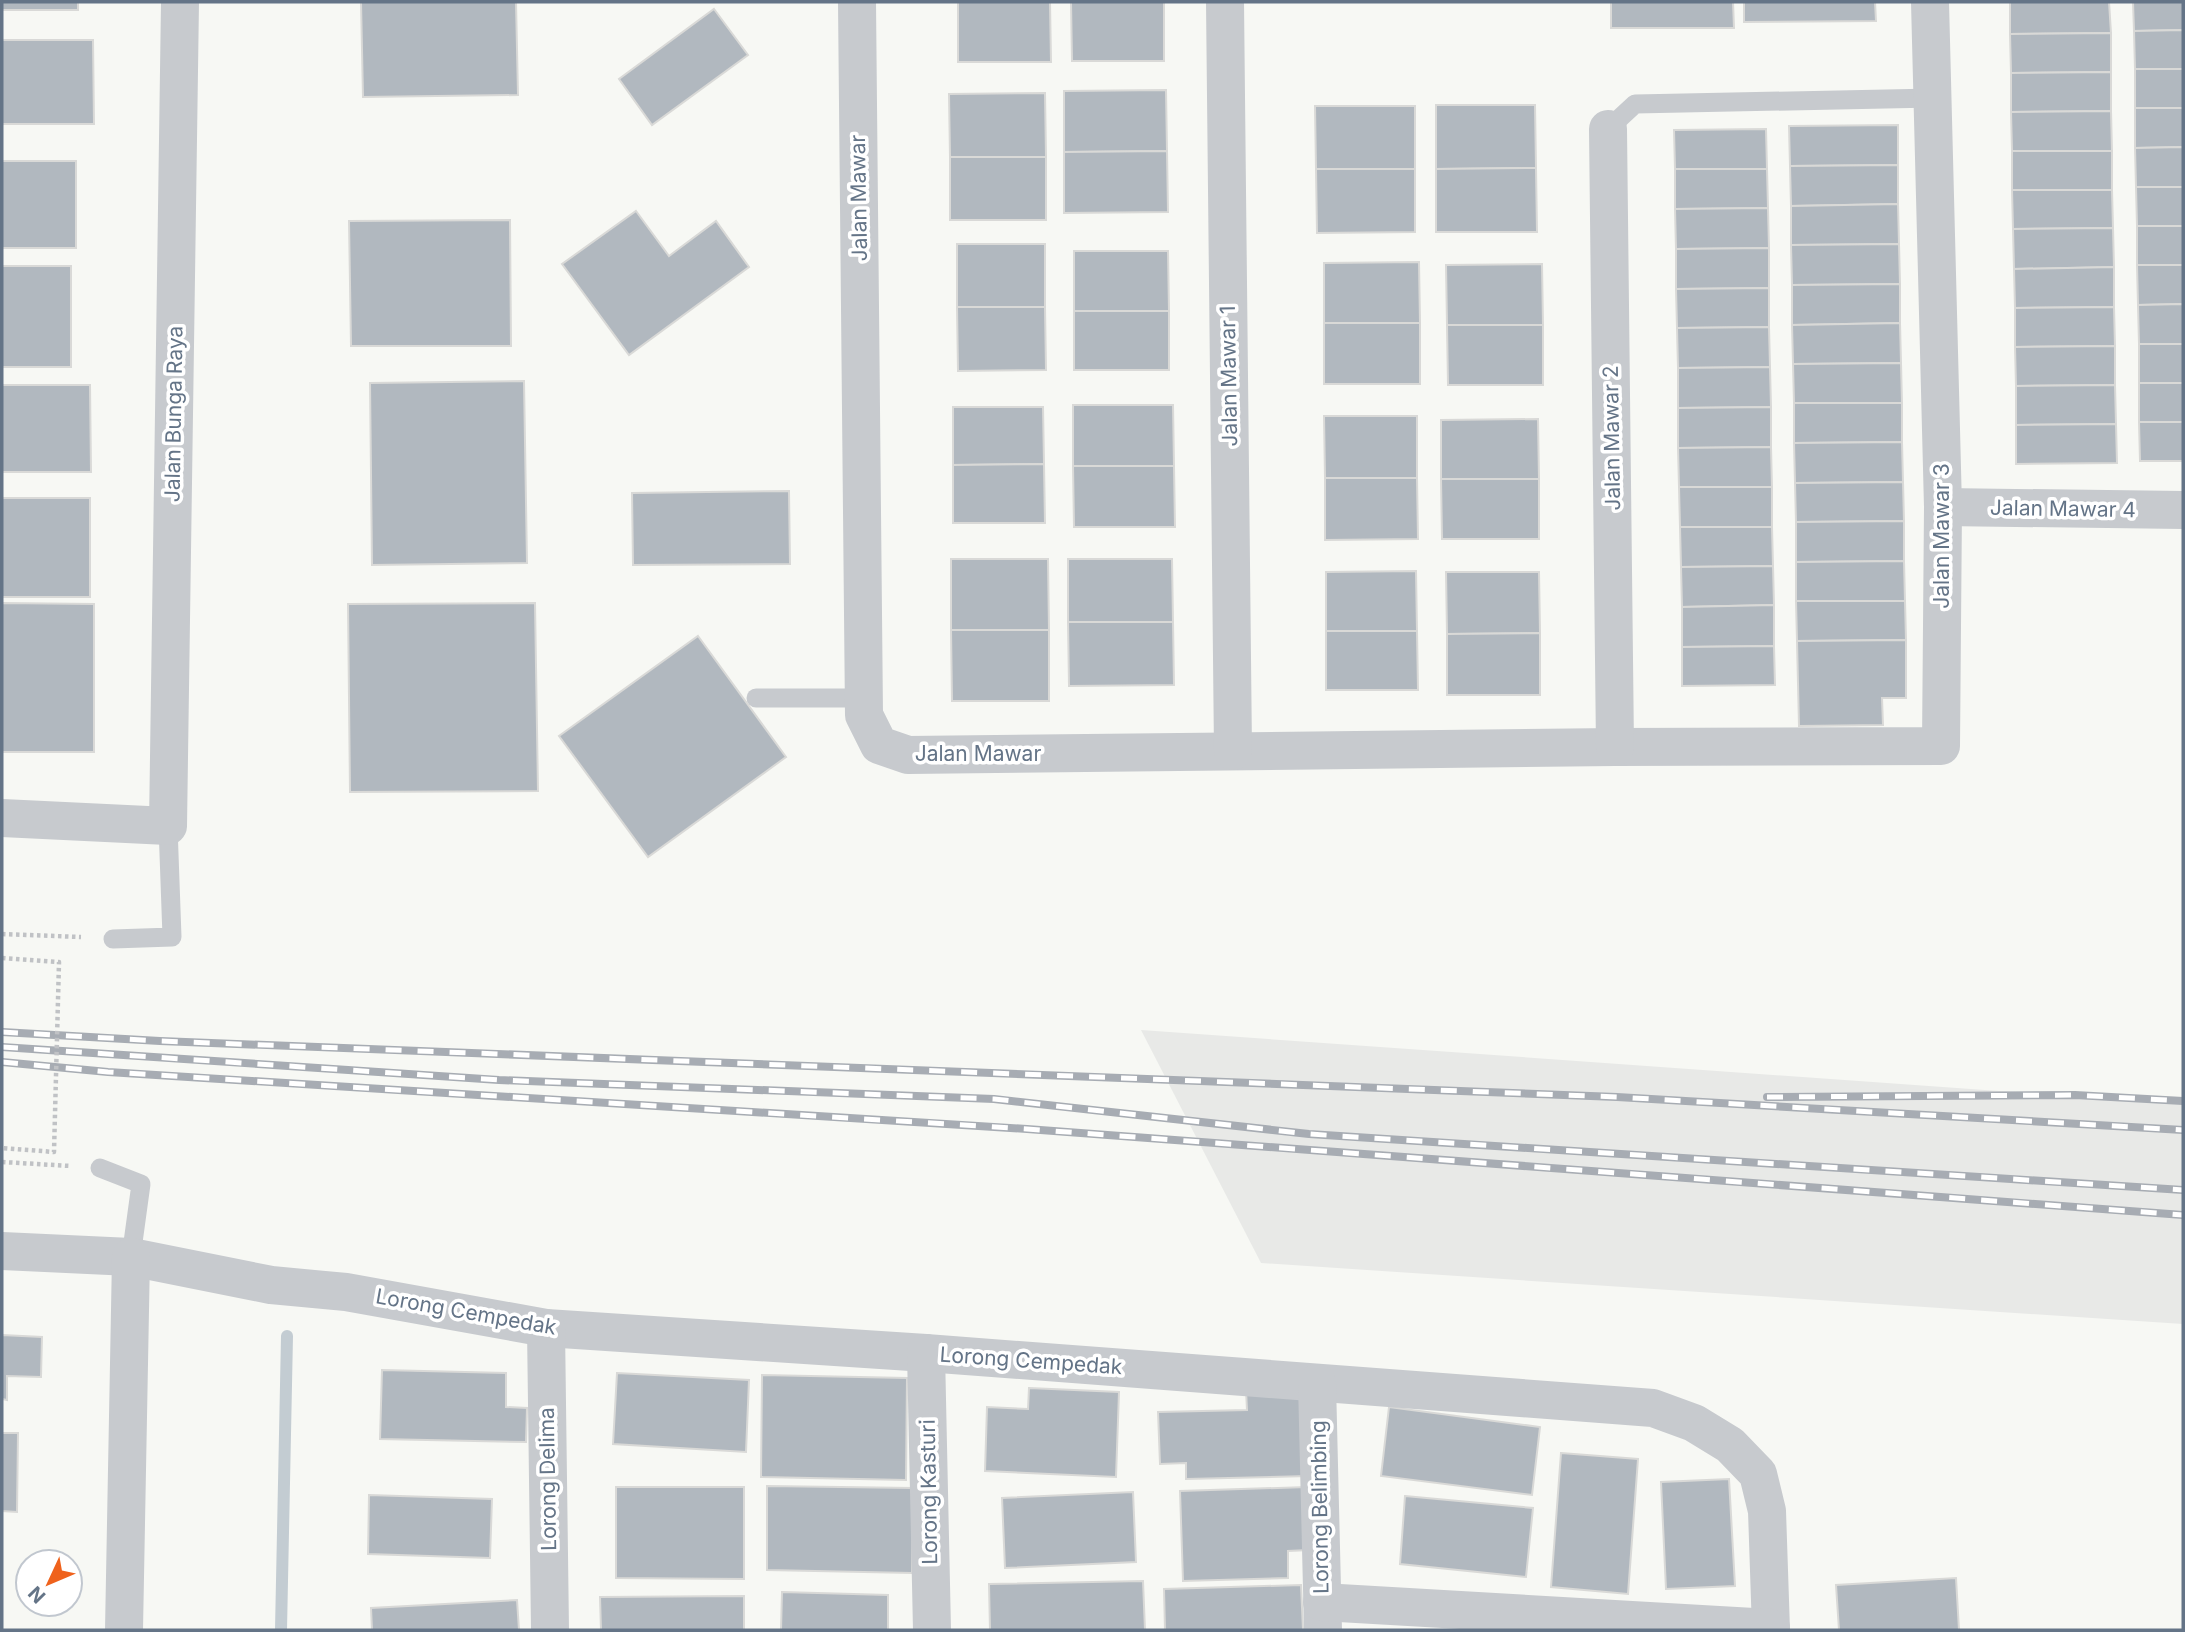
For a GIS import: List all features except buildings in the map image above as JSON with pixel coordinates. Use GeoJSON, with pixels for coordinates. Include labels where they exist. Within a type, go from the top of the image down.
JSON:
{"type":"FeatureCollection","features":[{"type":"Feature","properties":{"kind":"street","name":"Jalan Bunga Raya"},"geometry":{"type":"LineString","coordinates":[[168,826],[180,2]]}},
{"type":"Feature","properties":{"kind":"street","name":"Jalan Mawar"},"geometry":{"type":"LineString","coordinates":[[856,2],[864,715],[880,745],[908,755],[1615,747]]}},
{"type":"Feature","properties":{"kind":"street","name":"Jalan Mawar 1"},"geometry":{"type":"LineString","coordinates":[[1225,2],[1233,751]]}},
{"type":"Feature","properties":{"kind":"street","name":"Jalan Mawar 3"},"geometry":{"type":"LineString","coordinates":[[1615,747],[1941,746],[1943,507],[1930,2]]}},
{"type":"Feature","properties":{"kind":"street","name":"Jalan Mawar 2"},"geometry":{"type":"LineString","coordinates":[[1608,129],[1615,747]]}},
{"type":"Feature","properties":{"kind":"street","name":"Jalan Mawar 4"},"geometry":{"type":"LineString","coordinates":[[1943,507],[2183,510]]}},
{"type":"Feature","properties":{"kind":"street"},"geometry":{"type":"LineString","coordinates":[[2,818],[168,826]]}},
{"type":"Feature","properties":{"kind":"street","name":"Lorong Cempedak"},"geometry":{"type":"LineString","coordinates":[[2,1251],[131,1257],[271,1285],[346,1292],[545,1328],[926,1353],[1653,1408],[1695,1423],[1730,1445],[1758,1474],[1767,1511],[1771,1629]]}},
{"type":"Feature","properties":{"kind":"street"},"geometry":{"type":"LineString","coordinates":[[124,1630],[131,1257]]}},
{"type":"Feature","properties":{"kind":"street","name":"Lorong Delima"},"geometry":{"type":"LineString","coordinates":[[545,1328],[550,1630]]}},
{"type":"Feature","properties":{"kind":"street","name":"Lorong Kasturi"},"geometry":{"type":"LineString","coordinates":[[926,1353],[932,1630]]}},
{"type":"Feature","properties":{"kind":"street","name":"Lorong Belimbing"},"geometry":{"type":"LineString","coordinates":[[1317,1383],[1322,1616]]}},
{"type":"Feature","properties":{"kind":"street"},"geometry":{"type":"LineString","coordinates":[[1322,1616],[1771,1629]]}},
{"type":"Feature","properties":{"kind":"lane"},"geometry":{"type":"LineString","coordinates":[[1608,129],[1635,104],[1934,98]]}},
{"type":"Feature","properties":{"kind":"lane"},"geometry":{"type":"LineString","coordinates":[[756,698],[864,698]]}},
{"type":"Feature","properties":{"kind":"lane"},"geometry":{"type":"LineString","coordinates":[[113,939],[172,937],[168,826]]}},
{"type":"Feature","properties":{"kind":"lane"},"geometry":{"type":"LineString","coordinates":[[100,1168],[141,1184],[131,1257]]}},
{"type":"Feature","properties":{"kind":"path"},"geometry":{"type":"LineString","coordinates":[[2,934],[113,939]]}},
{"type":"Feature","properties":{"kind":"path"},"geometry":{"type":"LineString","coordinates":[[2,958],[59,962],[54,1152],[2,1148]]}},
{"type":"Feature","properties":{"kind":"path"},"geometry":{"type":"LineString","coordinates":[[2,1161],[100,1168]]}},
{"type":"Feature","properties":{"kind":"shaded area"},"geometry":{"type":"Polygon","coordinates":[[[1141,1030],[2183,1104],[2183,1324],[1261,1263],[1141,1030]]]}},
{"type":"Feature","properties":{"kind":"waterway"},"geometry":{"type":"LineString","coordinates":[[281,1630],[287,1336]]}},
{"type":"Feature","properties":{"kind":"railway"},"geometry":{"type":"LineString","coordinates":[[2,1032],[160,1041],[1617,1097],[2183,1130]]}},
{"type":"Feature","properties":{"kind":"railway"},"geometry":{"type":"LineString","coordinates":[[2,1047],[499,1080],[994,1099],[1309,1134],[2183,1190]]}},
{"type":"Feature","properties":{"kind":"railway"},"geometry":{"type":"LineString","coordinates":[[2,1062],[108,1072],[1027,1129],[2183,1215]]}},
{"type":"Feature","properties":{"kind":"railway"},"geometry":{"type":"LineString","coordinates":[[1767,1097],[2075,1095],[2183,1101]]}}]}
